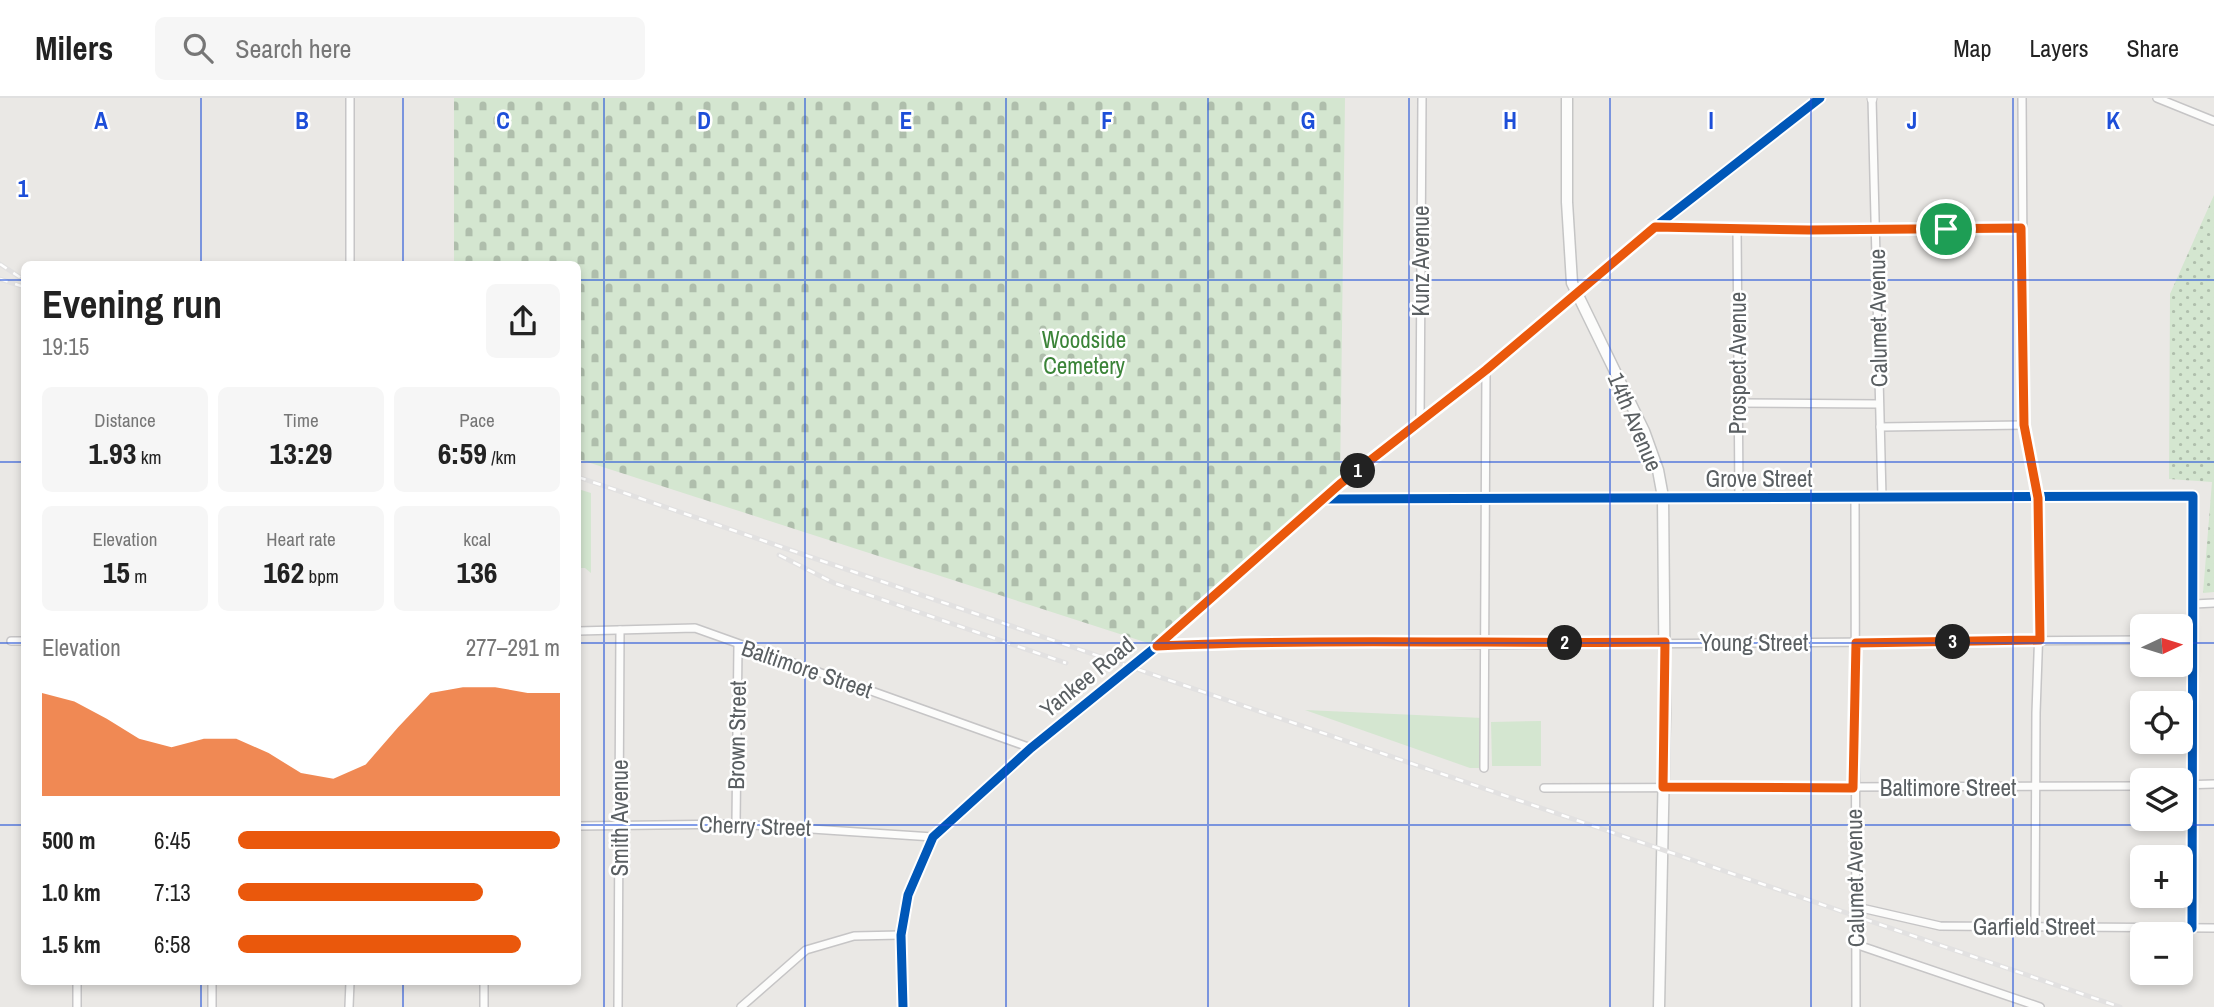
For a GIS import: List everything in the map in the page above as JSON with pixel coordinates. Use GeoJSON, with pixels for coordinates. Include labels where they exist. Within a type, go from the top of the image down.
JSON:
{"type":"FeatureCollection","features":[{"type":"Feature","properties":{"kind":"main road","name":"14th Avenue"},"geometry":{"type":"LineString","coordinates":[[1567,98],[1569,260],[1576,294],[1644,431],[1658,470],[1663,497],[1665,642],[1659,1007]]}},
{"type":"Feature","properties":{"kind":"main road"},"geometry":{"type":"LineString","coordinates":[[1660,993],[1668,1007]]}},
{"type":"Feature","properties":{"kind":"street"},"geometry":{"type":"LineString","coordinates":[[349,98],[350,261]]}},
{"type":"Feature","properties":{"kind":"street","name":"Kunz Avenue"},"geometry":{"type":"LineString","coordinates":[[1420,423],[1422,98]]}},
{"type":"Feature","properties":{"kind":"street","name":"Yankee Road"},"geometry":{"type":"LineString","coordinates":[[933,837],[1031,748],[1157,646],[1324,499],[1486,370],[1655,227],[1820,98]]}},
{"type":"Feature","properties":{"kind":"street","name":"Calumet Avenue"},"geometry":{"type":"LineString","coordinates":[[1872,98],[1882,497]]}},
{"type":"Feature","properties":{"kind":"street"},"geometry":{"type":"LineString","coordinates":[[2022,98],[2024,425],[2038,498],[2040,640],[2035,927]]}},
{"type":"Feature","properties":{"kind":"street"},"geometry":{"type":"LineString","coordinates":[[2157,98],[2214,121]]}},
{"type":"Feature","properties":{"kind":"street"},"geometry":{"type":"LineString","coordinates":[[1655,227],[2021,228]]}},
{"type":"Feature","properties":{"kind":"street","name":"Prospect Avenue"},"geometry":{"type":"LineString","coordinates":[[1737,228],[1738,498]]}},
{"type":"Feature","properties":{"kind":"street"},"geometry":{"type":"LineString","coordinates":[[1484,768],[1486,370]]}},
{"type":"Feature","properties":{"kind":"street"},"geometry":{"type":"LineString","coordinates":[[1738,403],[1879,404]]}},
{"type":"Feature","properties":{"kind":"street"},"geometry":{"type":"LineString","coordinates":[[1880,427],[2024,425]]}},
{"type":"Feature","properties":{"kind":"street","name":"Grove Street"},"geometry":{"type":"LineString","coordinates":[[1324,499],[2193,496],[2194,604]]}},
{"type":"Feature","properties":{"kind":"street","name":"Calumet Avenue"},"geometry":{"type":"LineString","coordinates":[[1855,497],[1853,788],[1857,907],[1856,1007]]}},
{"type":"Feature","properties":{"kind":"street"},"geometry":{"type":"LineString","coordinates":[[2193,640],[2194,604],[2214,603]]}},
{"type":"Feature","properties":{"kind":"street","name":"Baltimore Street"},"geometry":{"type":"LineString","coordinates":[[581,631],[695,628],[1031,748]]}},
{"type":"Feature","properties":{"kind":"street","name":"Smith Avenue"},"geometry":{"type":"LineString","coordinates":[[618,1007],[620,630]]}},
{"type":"Feature","properties":{"kind":"street","name":"Young Street"},"geometry":{"type":"LineString","coordinates":[[1157,646],[1281,640],[1484,645],[2130,640]]}},
{"type":"Feature","properties":{"kind":"street"},"geometry":{"type":"LineString","coordinates":[[11,641],[21,641]]}},
{"type":"Feature","properties":{"kind":"street","name":"Brown Street"},"geometry":{"type":"LineString","coordinates":[[736,824],[738,645]]}},
{"type":"Feature","properties":{"kind":"street"},"geometry":{"type":"LineString","coordinates":[[2192,768],[2193,677]]}},
{"type":"Feature","properties":{"kind":"street"},"geometry":{"type":"LineString","coordinates":[[2193,785],[2214,784]]}},
{"type":"Feature","properties":{"kind":"street","name":"Baltimore Street"},"geometry":{"type":"LineString","coordinates":[[1544,788],[2036,789],[2130,786]]}},
{"type":"Feature","properties":{"kind":"street","name":"Cherry Street"},"geometry":{"type":"LineString","coordinates":[[581,826],[736,824],[933,837]]}},
{"type":"Feature","properties":{"kind":"street"},"geometry":{"type":"LineString","coordinates":[[2192,831],[2192,922]]}},
{"type":"Feature","properties":{"kind":"street"},"geometry":{"type":"LineString","coordinates":[[903,1007],[901,935],[908,895],[933,837]]}},
{"type":"Feature","properties":{"kind":"street","name":"Garfield Street"},"geometry":{"type":"LineString","coordinates":[[1857,907],[1940,926],[2130,928]]}},
{"type":"Feature","properties":{"kind":"street","name":"Garfield Street"},"geometry":{"type":"LineString","coordinates":[[2193,928],[2214,928]]}},
{"type":"Feature","properties":{"kind":"street"},"geometry":{"type":"LineString","coordinates":[[741,1007],[806,950],[854,936],[901,935]]}},
{"type":"Feature","properties":{"kind":"street"},"geometry":{"type":"LineString","coordinates":[[1855,944],[2040,1007]]}},
{"type":"Feature","properties":{"kind":"street"},"geometry":{"type":"LineString","coordinates":[[77,985],[77,1007]]}},
{"type":"Feature","properties":{"kind":"street"},"geometry":{"type":"LineString","coordinates":[[212,985],[212,1007]]}},
{"type":"Feature","properties":{"kind":"street"},"geometry":{"type":"LineString","coordinates":[[349,1007],[350,985]]}},
{"type":"Feature","properties":{"kind":"street"},"geometry":{"type":"LineString","coordinates":[[484,985],[484,1007]]}},
{"type":"Feature","properties":{"kind":"green space","name":"Woodside Cemetery"},"geometry":{"type":"Polygon","coordinates":[[[454,98],[1345,98],[1340,484],[1157,646],[581,460],[581,261],[454,261],[454,98]]]}},
{"type":"Feature","properties":{"kind":"green space"},"geometry":{"type":"Polygon","coordinates":[[[2214,195],[2214,592],[2203,593],[2212,482],[2169,479],[2170,294],[2214,195]]]}},
{"type":"Feature","properties":{"kind":"green space"},"geometry":{"type":"Polygon","coordinates":[[[581,490],[591,493],[591,573],[581,568],[581,490]]]}},
{"type":"Feature","properties":{"kind":"green space"},"geometry":{"type":"Polygon","coordinates":[[[1305,710],[1483,718],[1484,768],[1470,768],[1305,710]]]}},
{"type":"Feature","properties":{"kind":"green space"},"geometry":{"type":"Polygon","coordinates":[[[1541,721],[1541,766],[1492,766],[1491,722],[1541,721]]]}},
{"type":"Feature","properties":{"kind":"railway"},"geometry":{"type":"LineString","coordinates":[[0,264],[21,278]]}},
{"type":"Feature","properties":{"kind":"railway"},"geometry":{"type":"LineString","coordinates":[[0,279],[21,286]]}},
{"type":"Feature","properties":{"kind":"railway"},"geometry":{"type":"LineString","coordinates":[[581,478],[2120,1007]]}},
{"type":"Feature","properties":{"kind":"railway"},"geometry":{"type":"LineString","coordinates":[[779,555],[834,583],[1066,663]]}},
{"type":"Feature","properties":{"kind":"cycle path"},"geometry":{"type":"LineString","coordinates":[[903,1007],[901,935],[908,895],[933,837],[1031,748],[1157,646],[1340,484],[1486,370],[1655,227],[1820,98]]}},
{"type":"Feature","properties":{"kind":"cycle path"},"geometry":{"type":"LineString","coordinates":[[1324,499],[2193,496],[2192,922]]}},
{"type":"Feature","properties":{"kind":"route"},"geometry":{"type":"LineString","coordinates":[[1655,227],[1946,229],[2021,228],[2024,425],[2038,498],[2040,640],[1856,643],[1853,788],[1663,787],[1665,642],[1484,645],[1281,640],[1157,646],[1340,484],[1486,370],[1655,227]]}}]}
